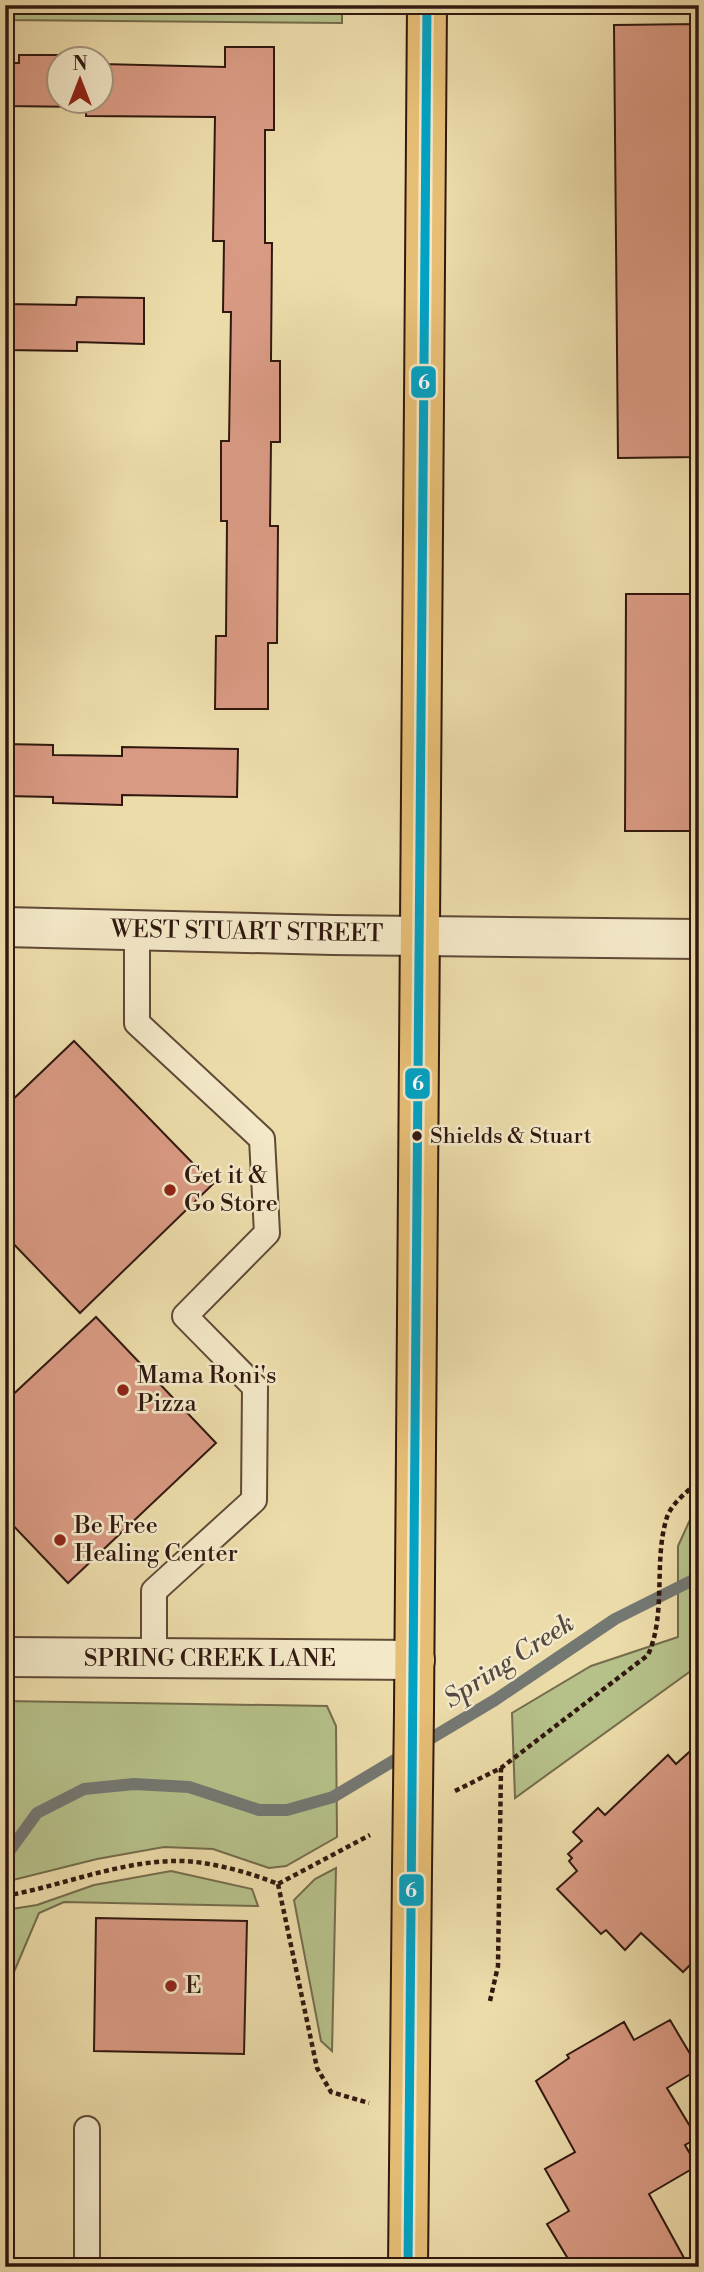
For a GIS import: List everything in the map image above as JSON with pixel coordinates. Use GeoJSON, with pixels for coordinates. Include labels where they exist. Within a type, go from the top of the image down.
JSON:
{"type":"FeatureCollection","features":[{"type":"Feature","properties":{"kind":"main road"},"geometry":{"type":"LineString","coordinates":[[408,2267],[427,5]]}},
{"type":"Feature","properties":{"kind":"street","name":"WEST STUART STREET"},"geometry":{"type":"LineString","coordinates":[[5,927],[699,939]]}},
{"type":"Feature","properties":{"kind":"street","name":"SPRING CREEK LANE"},"geometry":{"type":"LineString","coordinates":[[5,1657],[415,1660]]}},
{"type":"Feature","properties":{"kind":"lane"},"geometry":{"type":"LineString","coordinates":[[137,930],[137,1023],[262,1139],[267,1233],[185,1315],[255,1387],[254,1500],[154,1591],[154,1659]]}},
{"type":"Feature","properties":{"kind":"lane"},"geometry":{"type":"LineString","coordinates":[[87,2129],[87,2267]]}},
{"type":"Feature","properties":{"kind":"path"},"geometry":{"type":"LineString","coordinates":[[490,2001],[498,1966],[501,1768],[648,1656],[655,1640],[661,1553],[668,1516],[699,1480]]}},
{"type":"Feature","properties":{"kind":"path"},"geometry":{"type":"LineString","coordinates":[[278,1884],[331,1855]]}},
{"type":"Feature","properties":{"kind":"path"},"geometry":{"type":"LineString","coordinates":[[5,1896],[139,1865],[175,1860],[252,1873],[278,1884]]}},
{"type":"Feature","properties":{"kind":"path"},"geometry":{"type":"LineString","coordinates":[[278,1884],[317,2068],[331,2092],[339,2094]]}},
{"type":"Feature","properties":{"kind":"green space"},"geometry":{"type":"Polygon","coordinates":[[[5,5],[342,5],[342,23],[5,20],[5,5]]]}},
{"type":"Feature","properties":{"kind":"green space"},"geometry":{"type":"Polygon","coordinates":[[[699,1500],[699,1665],[515,1798],[512,1713],[591,1666],[678,1637],[678,1546],[699,1500]]]}},
{"type":"Feature","properties":{"kind":"green space"},"geometry":{"type":"Polygon","coordinates":[[[5,1701],[327,1706],[336,1726],[337,1837],[286,1866],[269,1868],[213,1849],[164,1847],[97,1859],[5,1882],[5,1701]]]}},
{"type":"Feature","properties":{"kind":"green space"},"geometry":{"type":"Polygon","coordinates":[[[336,1868],[332,2051],[321,2041],[294,1900],[315,1879],[336,1868]]]}},
{"type":"Feature","properties":{"kind":"green space"},"geometry":{"type":"Polygon","coordinates":[[[171,1871],[252,1889],[258,1906],[64,1902],[39,1913],[5,1993],[5,1910],[37,1905],[94,1885],[171,1871]]]}},
{"type":"Feature","properties":{"kind":"building"},"geometry":{"type":"Polygon","coordinates":[[[699,24],[699,457],[618,458],[614,25],[699,24]]]}},
{"type":"Feature","properties":{"kind":"building"},"geometry":{"type":"Polygon","coordinates":[[[225,47],[274,47],[274,130],[265,130],[265,243],[272,243],[271,361],[280,361],[280,442],[271,442],[270,526],[278,526],[277,643],[268,643],[268,709],[215,709],[216,636],[226,636],[227,521],[221,521],[221,441],[229,441],[231,312],[223,312],[224,241],[213,241],[215,117],[86,116],[116,116],[116,64],[225,67],[225,47]]]}},
{"type":"Feature","properties":{"kind":"building"},"geometry":{"type":"Polygon","coordinates":[[[19,55],[46,55],[46,107],[5,106],[5,63],[19,63],[19,55]]]}},
{"type":"Feature","properties":{"kind":"building"},"geometry":{"type":"Polygon","coordinates":[[[77,297],[144,298],[144,344],[77,342],[77,351],[5,350],[5,304],[76,305],[77,297]]]}},
{"type":"Feature","properties":{"kind":"building"},"geometry":{"type":"Polygon","coordinates":[[[626,594],[699,594],[699,831],[625,831],[626,594]]]}},
{"type":"Feature","properties":{"kind":"building"},"geometry":{"type":"Polygon","coordinates":[[[5,744],[53,745],[53,755],[122,756],[122,747],[238,749],[237,797],[122,795],[122,805],[53,803],[53,797],[5,796],[5,744]]]}},
{"type":"Feature","properties":{"kind":"building"},"geometry":{"type":"Polygon","coordinates":[[[74,1041],[213,1184],[80,1313],[5,1235],[5,1107],[74,1041]]]}},
{"type":"Feature","properties":{"kind":"building"},"geometry":{"type":"Polygon","coordinates":[[[96,1317],[216,1443],[68,1583],[5,1517],[5,1402],[96,1317]]]}},
{"type":"Feature","properties":{"kind":"building"},"geometry":{"type":"Polygon","coordinates":[[[699,1743],[699,1956],[683,1972],[641,1933],[625,1950],[606,1930],[601,1934],[557,1889],[577,1871],[569,1861],[572,1858],[568,1854],[582,1841],[573,1832],[598,1808],[605,1815],[668,1755],[676,1764],[699,1743]]]}},
{"type":"Feature","properties":{"kind":"building","name":"E"},"geometry":{"type":"Polygon","coordinates":[[[96,1918],[247,1921],[244,2054],[94,2051],[96,1918]]]}},
{"type":"Feature","properties":{"kind":"building"},"geometry":{"type":"Polygon","coordinates":[[[670,2020],[699,2069],[667,2088],[697,2138],[685,2145],[697,2166],[649,2194],[689,2267],[573,2267],[547,2224],[569,2211],[545,2169],[575,2152],[536,2081],[569,2058],[567,2055],[624,2022],[634,2040],[670,2020]]]}},
{"type":"Feature","properties":{"kind":"waterway","name":"Spring Creek"},"geometry":{"type":"LineString","coordinates":[[5,1857],[37,1813],[84,1789],[134,1784],[189,1787],[259,1810],[287,1810],[333,1797],[495,1700],[615,1619],[699,1577]]}},
{"type":"Feature","properties":{"kind":"transit line","name":"6"},"geometry":{"type":"LineString","coordinates":[[408,2267],[427,5]]}},
{"type":"Feature","properties":{"kind":"place","name":"Shields & Stuart"},"geometry":{"type":"Point","coordinates":[417,1136]}},
{"type":"Feature","properties":{"kind":"place","name":"Get it & Go Store"},"geometry":{"type":"Point","coordinates":[170,1190]}},
{"type":"Feature","properties":{"kind":"place","name":"Mama Roni's Pizza"},"geometry":{"type":"Point","coordinates":[123,1390]}},
{"type":"Feature","properties":{"kind":"place","name":"Be Free Healing Center"},"geometry":{"type":"Point","coordinates":[60,1540]}},
{"type":"Feature","properties":{"kind":"place","name":"E"},"geometry":{"type":"Point","coordinates":[171,1986]}}]}
